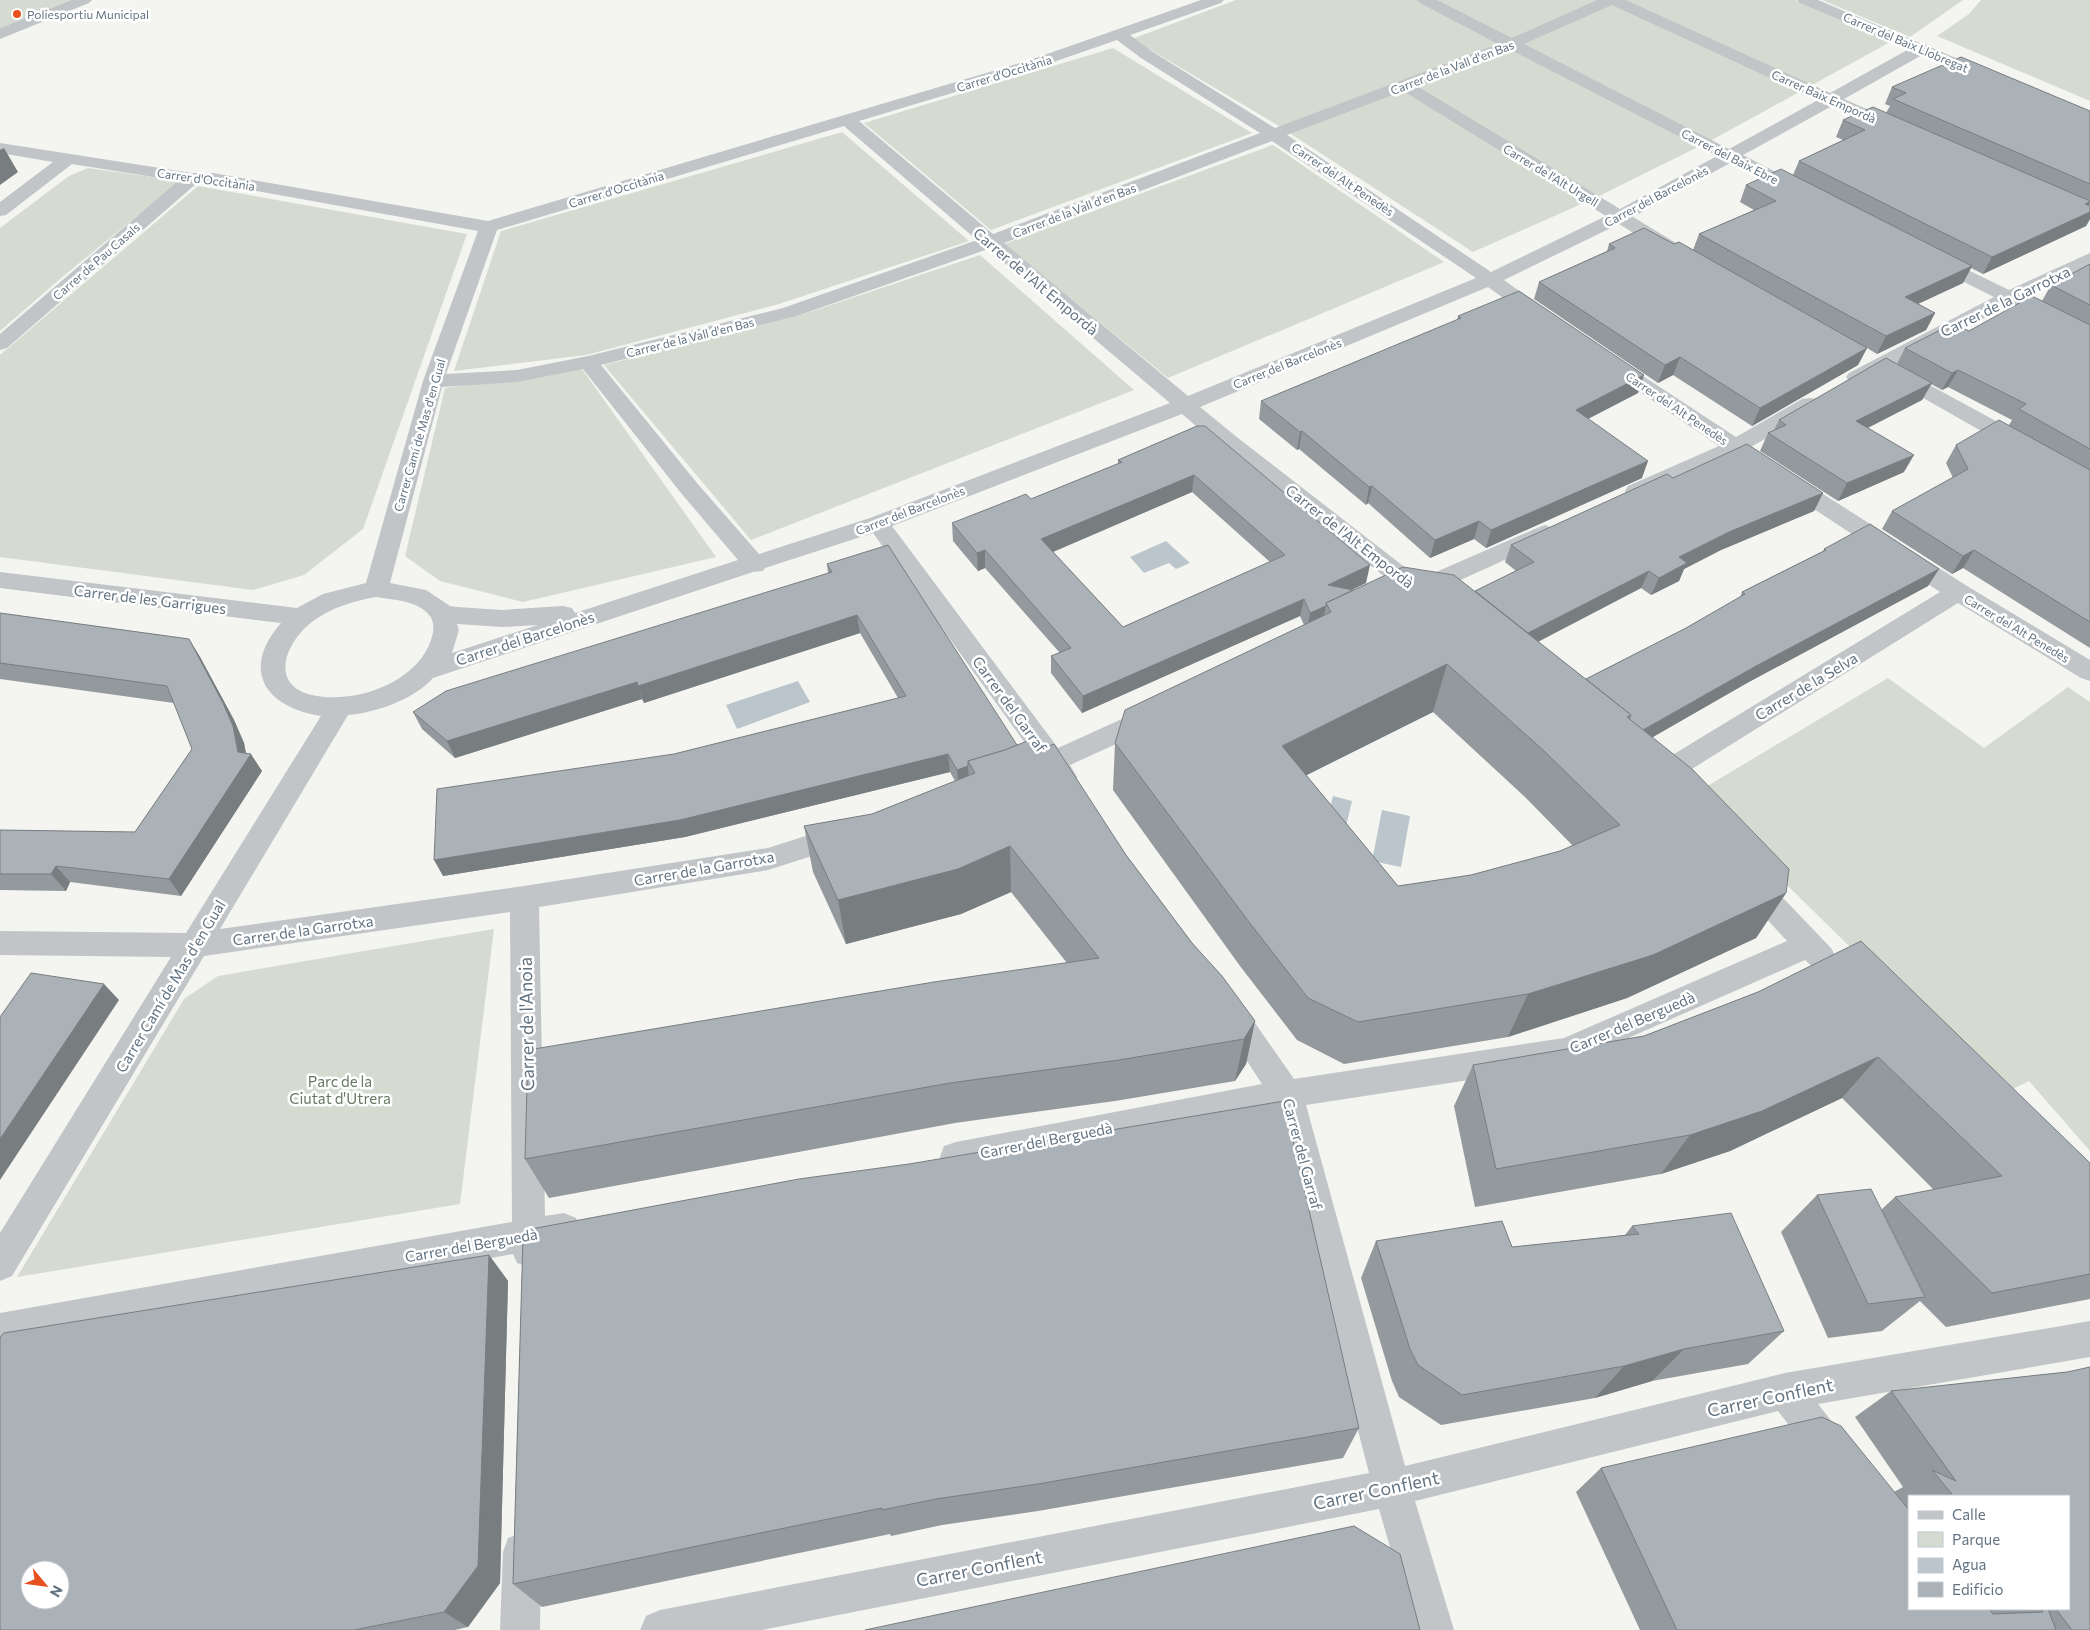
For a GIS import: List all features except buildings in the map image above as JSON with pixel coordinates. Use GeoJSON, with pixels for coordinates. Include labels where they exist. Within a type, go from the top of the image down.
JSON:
{"type":"FeatureCollection","features":[{"type":"Feature","properties":{"kind":"street"},"geometry":{"type":"LineString","coordinates":[[0,34],[84,0]]}},
{"type":"Feature","properties":{"kind":"street","name":"Carrer d'Occitània"},"geometry":{"type":"LineString","coordinates":[[0,148],[192,178],[213,178],[489,226],[848,121],[1036,63],[1216,0]]}},
{"type":"Feature","properties":{"kind":"street","name":"Carrer del Baix Ebre"},"geometry":{"type":"LineString","coordinates":[[1425,0],[1817,200]]}},
{"type":"Feature","properties":{"kind":"street","name":"Carrer de la Vall d'en Bas"},"geometry":{"type":"LineString","coordinates":[[433,381],[517,376],[588,362],[790,312],[989,242],[1404,86],[1512,44],[1610,0]]}},
{"type":"Feature","properties":{"kind":"street","name":"Carrer Baix Empordà"},"geometry":{"type":"LineString","coordinates":[[1614,0],[1830,100],[1911,135]]}},
{"type":"Feature","properties":{"kind":"street","name":"Carrer del Baix Llobregat"},"geometry":{"type":"LineString","coordinates":[[1804,0],[1923,48],[2002,83]]}},
{"type":"Feature","properties":{"kind":"street","name":"Carrer del Alt Penedès"},"geometry":{"type":"LineString","coordinates":[[1120,35],[1147,55],[1275,135],[1450,251],[1554,325]]}},
{"type":"Feature","properties":{"kind":"street","name":"Carrer del Barcelonès"},"geometry":{"type":"LineString","coordinates":[[429,670],[755,565],[878,523],[1185,405],[1489,280],[1621,216],[1923,48]]}},
{"type":"Feature","properties":{"kind":"street","name":"Carrer de l'Alt Urgell"},"geometry":{"type":"LineString","coordinates":[[1404,86],[1621,216],[1687,258]]}},
{"type":"Feature","properties":{"kind":"street","name":"Carrer de l'Alt Empordà"},"geometry":{"type":"LineString","coordinates":[[848,121],[989,242],[1230,443],[1441,608]]}},
{"type":"Feature","properties":{"kind":"street"},"geometry":{"type":"LineString","coordinates":[[0,210],[68,159]]}},
{"type":"Feature","properties":{"kind":"street","name":"Carrer de Pau Casals"},"geometry":{"type":"LineString","coordinates":[[0,344],[192,178]]}},
{"type":"Feature","properties":{"kind":"street","name":"Carrer Camí de Mas d'en Gual"},"geometry":{"type":"LineString","coordinates":[[376,590],[433,381],[489,226]]}},
{"type":"Feature","properties":{"kind":"street"},"geometry":{"type":"LineString","coordinates":[[1914,249],[2090,338]]}},
{"type":"Feature","properties":{"kind":"street","name":"Carrer de la Garrotxa"},"geometry":{"type":"LineString","coordinates":[[1617,500],[1735,447],[1832,391],[1869,360],[2010,298],[2090,259]]}},
{"type":"Feature","properties":{"kind":"street","name":"Carrer del Alt Penedès"},"geometry":{"type":"LineString","coordinates":[[1596,352],[1735,447],[1958,592],[2090,672]]}},
{"type":"Feature","properties":{"kind":"street"},"geometry":{"type":"LineString","coordinates":[[1869,360],[2039,455]]}},
{"type":"Feature","properties":{"kind":"street"},"geometry":{"type":"LineString","coordinates":[[588,362],[689,488],[755,565]]}},
{"type":"Feature","properties":{"kind":"street","name":"Carrer del Garraf"},"geometry":{"type":"LineString","coordinates":[[878,523],[1076,795]]}},
{"type":"Feature","properties":{"kind":"street"},"geometry":{"type":"LineString","coordinates":[[1392,602],[1563,524]]}},
{"type":"Feature","properties":{"kind":"street","name":"Carrer de les Garrigues"},"geometry":{"type":"LineString","coordinates":[[0,580],[301,617]]}},
{"type":"Feature","properties":{"kind":"street"},"geometry":{"type":"LineString","coordinates":[[376,590],[397,590],[416,594],[431,602],[442,613],[447,626],[446,640],[440,655],[429,670],[411,684],[389,696],[365,705],[339,708],[309,705],[287,695],[274,678],[272,658],[282,637],[301,617],[336,598],[376,590]]}},
{"type":"Feature","properties":{"kind":"street","name":"Carrer de la Selva"},"geometry":{"type":"LineString","coordinates":[[1653,780],[1958,592]]}},
{"type":"Feature","properties":{"kind":"street","name":"Carrer del Barcelonès"},"geometry":{"type":"LineString","coordinates":[[442,613],[478,619],[538,618],[621,607]]}},
{"type":"Feature","properties":{"kind":"street"},"geometry":{"type":"LineString","coordinates":[[1004,784],[1054,763],[1178,704]]}},
{"type":"Feature","properties":{"kind":"street","name":"Carrer Camí de Mas d'en Gual"},"geometry":{"type":"LineString","coordinates":[[0,1264],[339,708]]}},
{"type":"Feature","properties":{"kind":"street"},"geometry":{"type":"LineString","coordinates":[[1630,761],[1674,801]]}},
{"type":"Feature","properties":{"kind":"street","name":"Carrer de la Garrotxa"},"geometry":{"type":"LineString","coordinates":[[0,943],[195,945],[524,898],[768,859],[863,829]]}},
{"type":"Feature","properties":{"kind":"street"},"geometry":{"type":"LineString","coordinates":[[1735,866],[1838,973]]}},
{"type":"Feature","properties":{"kind":"street","name":"Carrer de l'Anoia"},"geometry":{"type":"LineString","coordinates":[[524,898],[529,1234],[528,1284]]}},
{"type":"Feature","properties":{"kind":"street","name":"Carrer del Berguedà"},"geometry":{"type":"LineString","coordinates":[[926,1162],[1287,1094],[1567,1051],[1809,945]]}},
{"type":"Feature","properties":{"kind":"street","name":"Carrer del Garraf"},"geometry":{"type":"LineString","coordinates":[[1213,989],[1287,1094],[1392,1488],[1434,1630]]}},
{"type":"Feature","properties":{"kind":"street","name":"Carrer del Berguedà"},"geometry":{"type":"LineString","coordinates":[[0,1331],[529,1234],[595,1224]]}},
{"type":"Feature","properties":{"kind":"street","name":"Carrer Conflent"},"geometry":{"type":"LineString","coordinates":[[660,1630],[1392,1488],[1785,1391],[2090,1339]]}},
{"type":"Feature","properties":{"kind":"street"},"geometry":{"type":"LineString","coordinates":[[1785,1391],[1853,1477]]}},
{"type":"Feature","properties":{"kind":"street"},"geometry":{"type":"LineString","coordinates":[[520,1630],[522,1521]]}},
{"type":"Feature","properties":{"kind":"green space","name":"Poliesportiu Municipal"},"geometry":{"type":"Polygon","coordinates":[[[0,0],[70,0],[0,28],[0,0]]]}},
{"type":"Feature","properties":{"kind":"green space"},"geometry":{"type":"Polygon","coordinates":[[[1236,0],[1795,0],[1892,41],[1712,140],[1597,197],[1473,252],[1274,123],[1132,39],[1236,0]]]}},
{"type":"Feature","properties":{"kind":"green space"},"geometry":{"type":"Polygon","coordinates":[[[1822,0],[1963,0],[1910,37],[1822,0]]]}},
{"type":"Feature","properties":{"kind":"green space"},"geometry":{"type":"Polygon","coordinates":[[[1981,0],[2090,0],[2090,101],[1937,36],[1969,14],[1981,0]]]}},
{"type":"Feature","properties":{"kind":"green space"},"geometry":{"type":"Polygon","coordinates":[[[1113,48],[1252,133],[991,230],[864,123],[1113,48]]]}},
{"type":"Feature","properties":{"kind":"green space"},"geometry":{"type":"Polygon","coordinates":[[[842,132],[969,241],[779,304],[586,355],[454,371],[501,231],[842,132]]]}},
{"type":"Feature","properties":{"kind":"green space"},"geometry":{"type":"Polygon","coordinates":[[[1273,145],[1444,262],[1168,378],[1004,244],[1273,145]]]}},
{"type":"Feature","properties":{"kind":"green space"},"geometry":{"type":"Polygon","coordinates":[[[88,168],[180,181],[61,278],[0,331],[0,228],[69,176],[88,168]]]}},
{"type":"Feature","properties":{"kind":"green space"},"geometry":{"type":"Polygon","coordinates":[[[198,186],[467,234],[363,529],[304,575],[253,590],[0,557],[0,355],[198,186]]]}},
{"type":"Feature","properties":{"kind":"green space"},"geometry":{"type":"Polygon","coordinates":[[[980,255],[1134,390],[751,540],[604,365],[804,314],[980,255]]]}},
{"type":"Feature","properties":{"kind":"green space"},"geometry":{"type":"Polygon","coordinates":[[[582,369],[716,557],[523,602],[440,581],[405,556],[445,388],[582,369]]]}},
{"type":"Feature","properties":{"kind":"green space"},"geometry":{"type":"Polygon","coordinates":[[[1888,678],[1984,748],[2068,687],[2090,702],[2090,1151],[2029,1081],[2001,1095],[1694,794],[1888,678]]]}},
{"type":"Feature","properties":{"kind":"green space","name":"Parc de la Ciutat d'Utrera"},"geometry":{"type":"Polygon","coordinates":[[[494,929],[460,1204],[17,1277],[184,999],[218,976],[494,929]]]}},
{"type":"Feature","properties":{"kind":"water"},"geometry":{"type":"Polygon","coordinates":[[[1166,541],[1190,563],[1176,569],[1169,563],[1144,573],[1130,557],[1166,541]]]}},
{"type":"Feature","properties":{"kind":"water"},"geometry":{"type":"Polygon","coordinates":[[[798,681],[810,702],[737,729],[726,705],[798,681]]]}},
{"type":"Feature","properties":{"kind":"water"},"geometry":{"type":"Polygon","coordinates":[[[1333,796],[1352,801],[1342,843],[1322,838],[1333,796]]]}},
{"type":"Feature","properties":{"kind":"water"},"geometry":{"type":"Polygon","coordinates":[[[1382,810],[1410,816],[1401,867],[1372,861],[1382,810]]]}},
{"type":"Feature","properties":{"kind":"place","name":"Poliesportiu Municipal"},"geometry":{"type":"Point","coordinates":[17,14]}}]}
